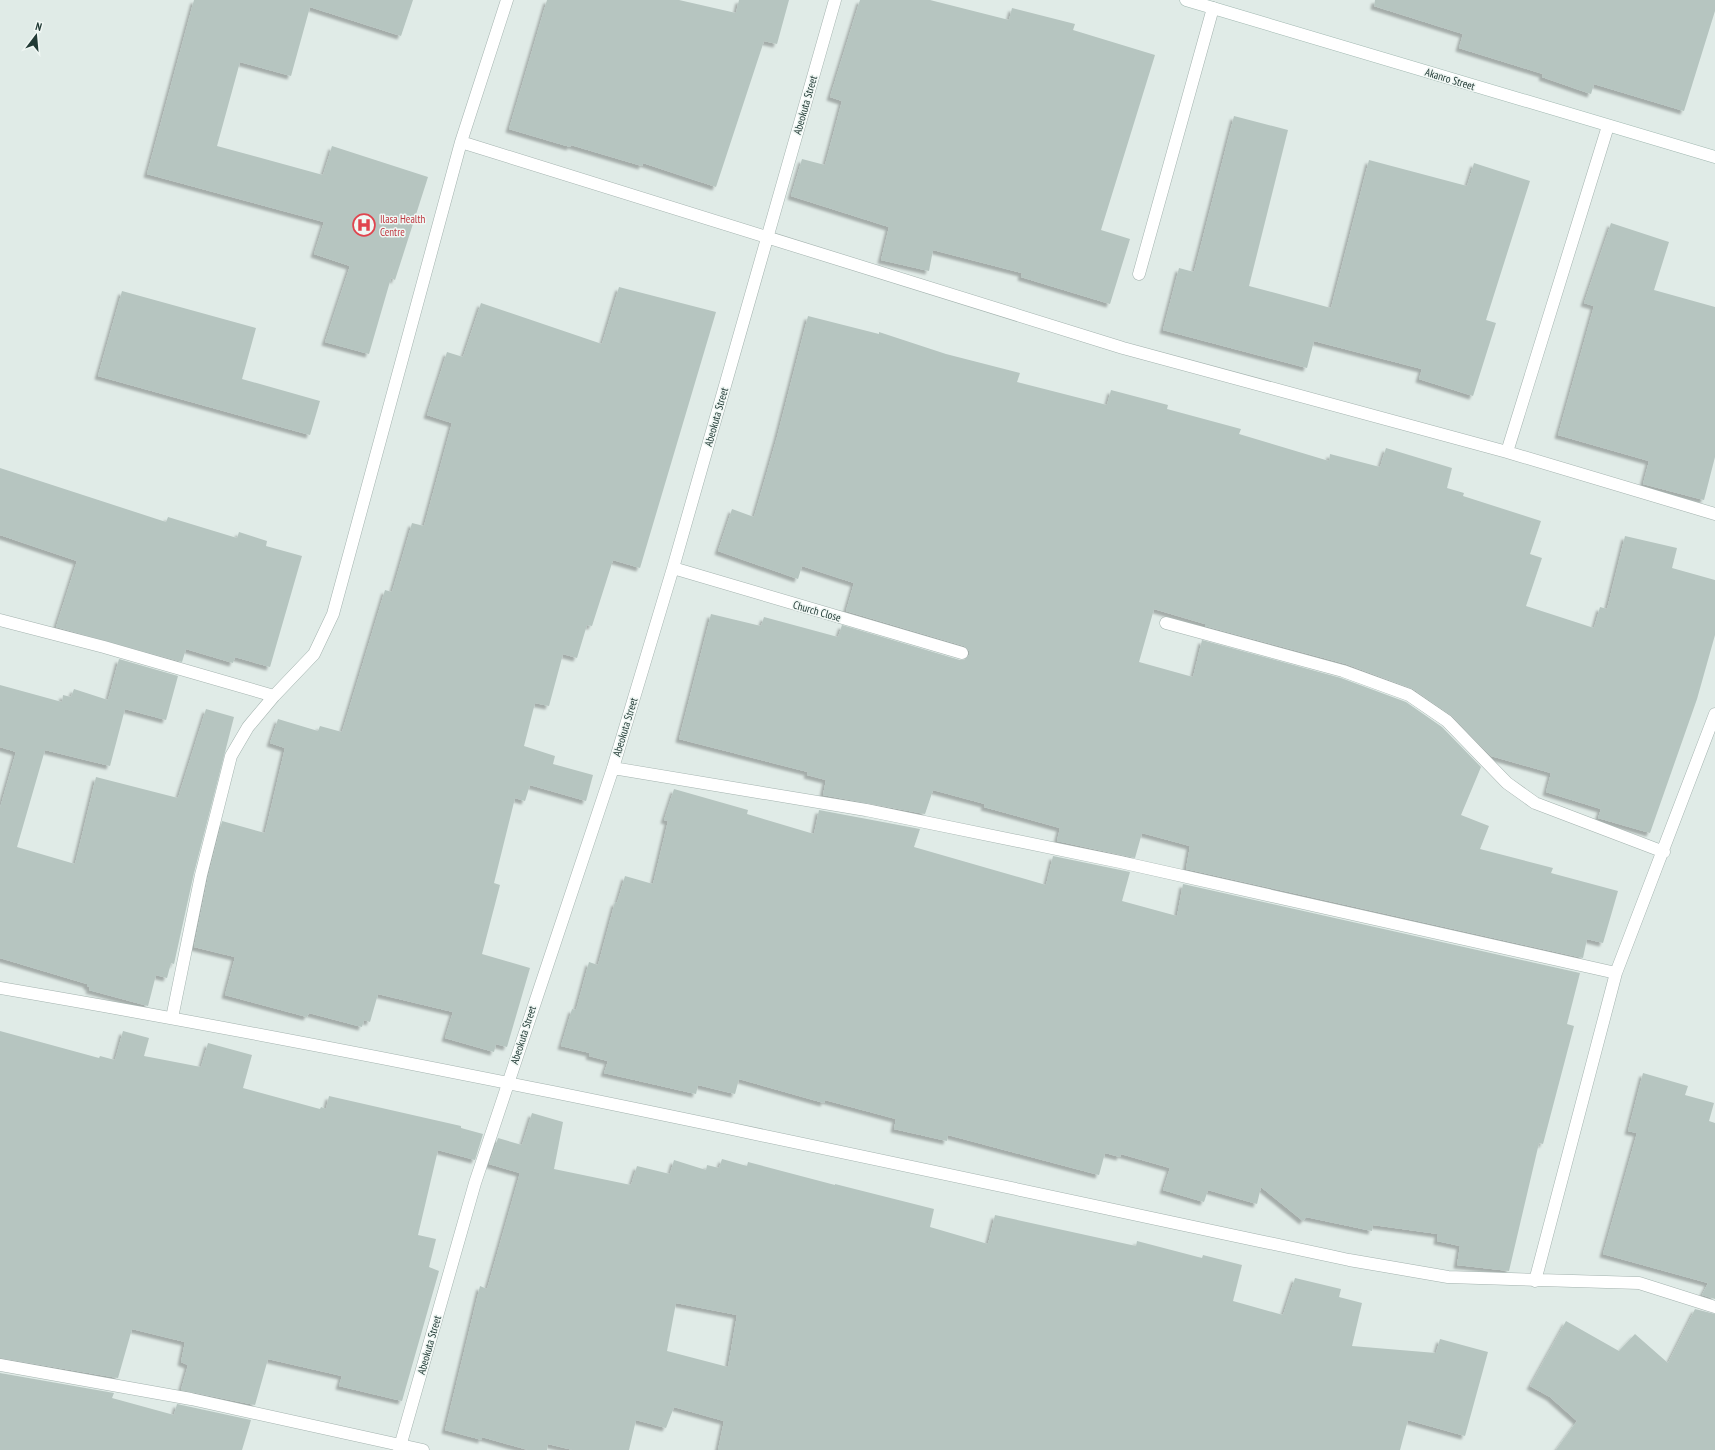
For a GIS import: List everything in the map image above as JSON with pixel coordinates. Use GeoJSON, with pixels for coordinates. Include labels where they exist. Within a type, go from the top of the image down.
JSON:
{"type":"FeatureCollection","features":[{"type":"Feature","properties":{"kind":"street"},"geometry":{"type":"LineString","coordinates":[[172,1018],[201,875],[231,756],[248,727],[274,696],[314,654],[333,614],[461,142],[507,0]]}},
{"type":"Feature","properties":{"kind":"street","name":"Abeokuta Street"},"geometry":{"type":"LineString","coordinates":[[399,1448],[475,1183],[613,768],[673,568],[835,0]]}},
{"type":"Feature","properties":{"kind":"street","name":"Akanro Street"},"geometry":{"type":"LineString","coordinates":[[1186,0],[1715,157]]}},
{"type":"Feature","properties":{"kind":"street"},"geometry":{"type":"LineString","coordinates":[[1139,274],[1213,8]]}},
{"type":"Feature","properties":{"kind":"street"},"geometry":{"type":"LineString","coordinates":[[1507,452],[1608,126]]}},
{"type":"Feature","properties":{"kind":"street"},"geometry":{"type":"LineString","coordinates":[[461,142],[1124,348],[1507,452],[1715,514]]}},
{"type":"Feature","properties":{"kind":"street","name":"Church Close"},"geometry":{"type":"LineString","coordinates":[[673,568],[962,653]]}},
{"type":"Feature","properties":{"kind":"street"},"geometry":{"type":"LineString","coordinates":[[0,620],[104,647],[274,696]]}},
{"type":"Feature","properties":{"kind":"street"},"geometry":{"type":"LineString","coordinates":[[1166,623],[1343,671],[1409,694],[1447,721],[1507,783],[1535,803],[1664,852]]}},
{"type":"Feature","properties":{"kind":"street"},"geometry":{"type":"LineString","coordinates":[[1535,1281],[1616,973],[1664,852],[1715,714]]}},
{"type":"Feature","properties":{"kind":"street"},"geometry":{"type":"LineString","coordinates":[[613,768],[866,810],[1120,862],[1616,973]]}},
{"type":"Feature","properties":{"kind":"street"},"geometry":{"type":"LineString","coordinates":[[0,988],[172,1018],[508,1082],[1349,1260],[1448,1277],[1535,1281],[1639,1283],[1715,1307]]}},
{"type":"Feature","properties":{"kind":"street"},"geometry":{"type":"LineString","coordinates":[[0,1365],[190,1399],[399,1448],[423,1450]]}},
{"type":"Feature","properties":{"kind":"building"},"geometry":{"type":"Polygon","coordinates":[[[194,0],[413,0],[401,36],[310,7],[291,76],[240,62],[217,146],[323,175],[332,146],[428,177],[395,280],[391,278],[369,354],[325,342],[350,266],[314,254],[324,222],[147,174],[194,0]]]}},
{"type":"Feature","properties":{"kind":"building"},"geometry":{"type":"Polygon","coordinates":[[[547,0],[679,0],[736,13],[739,0],[789,0],[777,44],[764,41],[716,187],[643,163],[642,166],[571,145],[570,147],[509,129],[547,0]]]}},
{"type":"Feature","properties":{"kind":"building"},"geometry":{"type":"Polygon","coordinates":[[[860,0],[930,0],[1009,20],[1012,8],[1075,24],[1073,30],[1155,55],[1101,230],[1130,239],[1110,304],[1021,277],[1022,273],[933,250],[929,271],[881,260],[889,227],[791,196],[802,159],[825,165],[842,101],[830,97],[860,0]]]}},
{"type":"Feature","properties":{"kind":"building"},"geometry":{"type":"Polygon","coordinates":[[[1375,0],[1715,0],[1715,11],[1684,111],[1594,84],[1591,94],[1542,77],[1543,74],[1459,48],[1463,34],[1374,6],[1375,0]]]}},
{"type":"Feature","properties":{"kind":"building"},"geometry":{"type":"Polygon","coordinates":[[[1234,116],[1288,130],[1249,286],[1331,308],[1369,160],[1467,186],[1474,163],[1530,181],[1486,320],[1496,323],[1473,396],[1419,379],[1422,369],[1314,341],[1307,368],[1163,330],[1179,268],[1194,272],[1234,116]]]}},
{"type":"Feature","properties":{"kind":"building"},"geometry":{"type":"Polygon","coordinates":[[[1611,223],[1669,242],[1654,290],[1715,307],[1715,457],[1704,500],[1643,484],[1649,461],[1558,435],[1594,306],[1584,303],[1611,223]]]}},
{"type":"Feature","properties":{"kind":"building"},"geometry":{"type":"Polygon","coordinates":[[[619,287],[716,312],[640,568],[613,560],[592,626],[587,625],[577,658],[563,654],[549,706],[535,703],[524,746],[555,756],[553,764],[593,775],[586,801],[530,785],[525,801],[515,798],[494,883],[500,885],[482,954],[530,968],[507,1047],[496,1044],[494,1052],[445,1038],[453,1012],[378,994],[370,1022],[364,1020],[362,1027],[309,1013],[307,1017],[225,995],[235,957],[194,947],[208,877],[222,821],[265,833],[285,748],[270,743],[278,719],[318,731],[320,726],[342,732],[385,590],[392,592],[412,523],[424,526],[452,423],[427,415],[447,352],[463,357],[481,303],[602,344],[619,287]]]}},
{"type":"Feature","properties":{"kind":"building"},"geometry":{"type":"Polygon","coordinates":[[[122,291],[256,328],[242,379],[320,401],[310,435],[98,376],[122,291]]]}},
{"type":"Feature","properties":{"kind":"building"},"geometry":{"type":"Polygon","coordinates":[[[808,316],[879,334],[879,332],[946,354],[1020,373],[1017,382],[1107,405],[1111,390],[1168,405],[1167,409],[1241,429],[1239,434],[1329,461],[1330,454],[1380,467],[1386,448],[1452,468],[1447,488],[1464,493],[1463,496],[1541,521],[1530,554],[1542,558],[1526,606],[1594,628],[1600,607],[1607,609],[1625,536],[1677,548],[1672,568],[1715,580],[1715,635],[1697,699],[1650,833],[1598,818],[1601,809],[1546,792],[1551,773],[1491,756],[1452,716],[1413,689],[1346,664],[1205,626],[1205,624],[1154,609],[1139,662],[1193,677],[1202,640],[1341,678],[1406,702],[1442,727],[1481,767],[1461,815],[1489,826],[1480,849],[1553,868],[1551,873],[1618,891],[1603,943],[1587,939],[1583,958],[1186,869],[1190,846],[1142,833],[1135,858],[1057,841],[1060,828],[984,807],[985,804],[933,790],[925,814],[823,795],[826,780],[807,775],[808,772],[679,739],[711,614],[761,626],[764,617],[838,637],[842,625],[960,660],[964,660],[969,655],[969,651],[964,646],[846,611],[854,583],[802,566],[798,579],[718,551],[732,509],[754,517],[777,437],[808,316]]]}},
{"type":"Feature","properties":{"kind":"building"},"geometry":{"type":"Polygon","coordinates":[[[0,468],[166,522],[168,517],[237,538],[239,532],[267,541],[266,546],[302,556],[270,667],[235,657],[233,663],[186,649],[182,662],[56,627],[77,561],[0,535],[0,468]]]}},
{"type":"Feature","properties":{"kind":"building"},"geometry":{"type":"Polygon","coordinates":[[[119,659],[178,676],[166,720],[125,709],[110,766],[45,750],[17,847],[75,864],[96,777],[178,798],[206,709],[234,717],[194,873],[174,964],[171,963],[167,978],[156,975],[148,1006],[89,990],[90,987],[87,986],[87,984],[0,958],[0,808],[16,752],[0,747],[0,685],[62,702],[63,695],[71,697],[74,689],[108,700],[119,659]]]}},
{"type":"Feature","properties":{"kind":"building"},"geometry":{"type":"Polygon","coordinates":[[[674,789],[748,810],[747,814],[814,834],[819,810],[920,829],[914,847],[1046,885],[1053,856],[1130,872],[1122,901],[1177,916],[1183,884],[1580,973],[1567,1024],[1574,1026],[1543,1144],[1539,1143],[1509,1271],[1457,1265],[1460,1246],[1437,1241],[1438,1234],[1373,1225],[1372,1231],[1306,1217],[1303,1221],[1261,1187],[1257,1204],[1208,1190],[1204,1202],[1163,1190],[1170,1168],[1121,1154],[1120,1157],[1105,1153],[1099,1175],[948,1135],[947,1141],[894,1129],[896,1119],[825,1100],[824,1103],[739,1079],[735,1094],[698,1085],[696,1094],[604,1073],[608,1061],[589,1056],[590,1053],[561,1046],[572,1009],[576,1010],[589,962],[598,965],[615,902],[617,903],[625,876],[653,884],[668,821],[664,820],[674,789]]]}},
{"type":"Feature","properties":{"kind":"building"},"geometry":{"type":"Polygon","coordinates":[[[0,1031],[99,1058],[100,1056],[115,1060],[123,1031],[149,1038],[144,1056],[201,1067],[208,1043],[252,1055],[243,1088],[320,1109],[321,1107],[326,1109],[329,1096],[461,1126],[461,1128],[483,1134],[475,1160],[438,1150],[418,1235],[436,1239],[429,1267],[439,1271],[402,1401],[339,1386],[342,1376],[268,1359],[255,1405],[181,1390],[188,1365],[181,1362],[185,1342],[132,1329],[118,1378],[0,1358],[0,1031]]]}},
{"type":"Feature","properties":{"kind":"building"},"geometry":{"type":"Polygon","coordinates":[[[1643,1073],[1688,1086],[1685,1095],[1714,1103],[1709,1121],[1715,1123],[1715,1299],[1702,1295],[1708,1283],[1603,1254],[1637,1133],[1628,1131],[1643,1073]]]}},
{"type":"Feature","properties":{"kind":"building"},"geometry":{"type":"Polygon","coordinates":[[[532,1113],[563,1122],[554,1169],[631,1185],[637,1166],[670,1174],[674,1160],[706,1170],[707,1165],[719,1168],[722,1159],[747,1166],[748,1162],[934,1209],[930,1227],[988,1244],[995,1215],[1136,1246],[1137,1241],[1202,1258],[1203,1255],[1242,1265],[1233,1301],[1283,1315],[1295,1278],[1341,1289],[1339,1297],[1362,1303],[1352,1346],[1436,1353],[1440,1339],[1488,1352],[1465,1436],[1408,1420],[1400,1450],[718,1450],[724,1421],[674,1407],[666,1428],[636,1420],[629,1450],[573,1450],[548,1444],[547,1450],[528,1450],[482,1437],[482,1440],[445,1430],[480,1286],[487,1289],[520,1173],[489,1164],[498,1138],[522,1145],[532,1113]],[[676,1303],[667,1351],[728,1367],[737,1315],[676,1303]]]}},
{"type":"Feature","properties":{"kind":"building"},"geometry":{"type":"Polygon","coordinates":[[[1695,1309],[1715,1314],[1715,1450],[1556,1450],[1577,1421],[1550,1397],[1530,1386],[1566,1321],[1619,1351],[1635,1334],[1668,1363],[1695,1309]]]}},
{"type":"Feature","properties":{"kind":"building"},"geometry":{"type":"Polygon","coordinates":[[[0,1373],[114,1393],[112,1398],[174,1415],[177,1404],[251,1420],[242,1450],[0,1450],[0,1373]]]}},
{"type":"Feature","properties":{"kind":"place","name":"Ilasa Health Centre"},"geometry":{"type":"Point","coordinates":[364,225]}}]}
